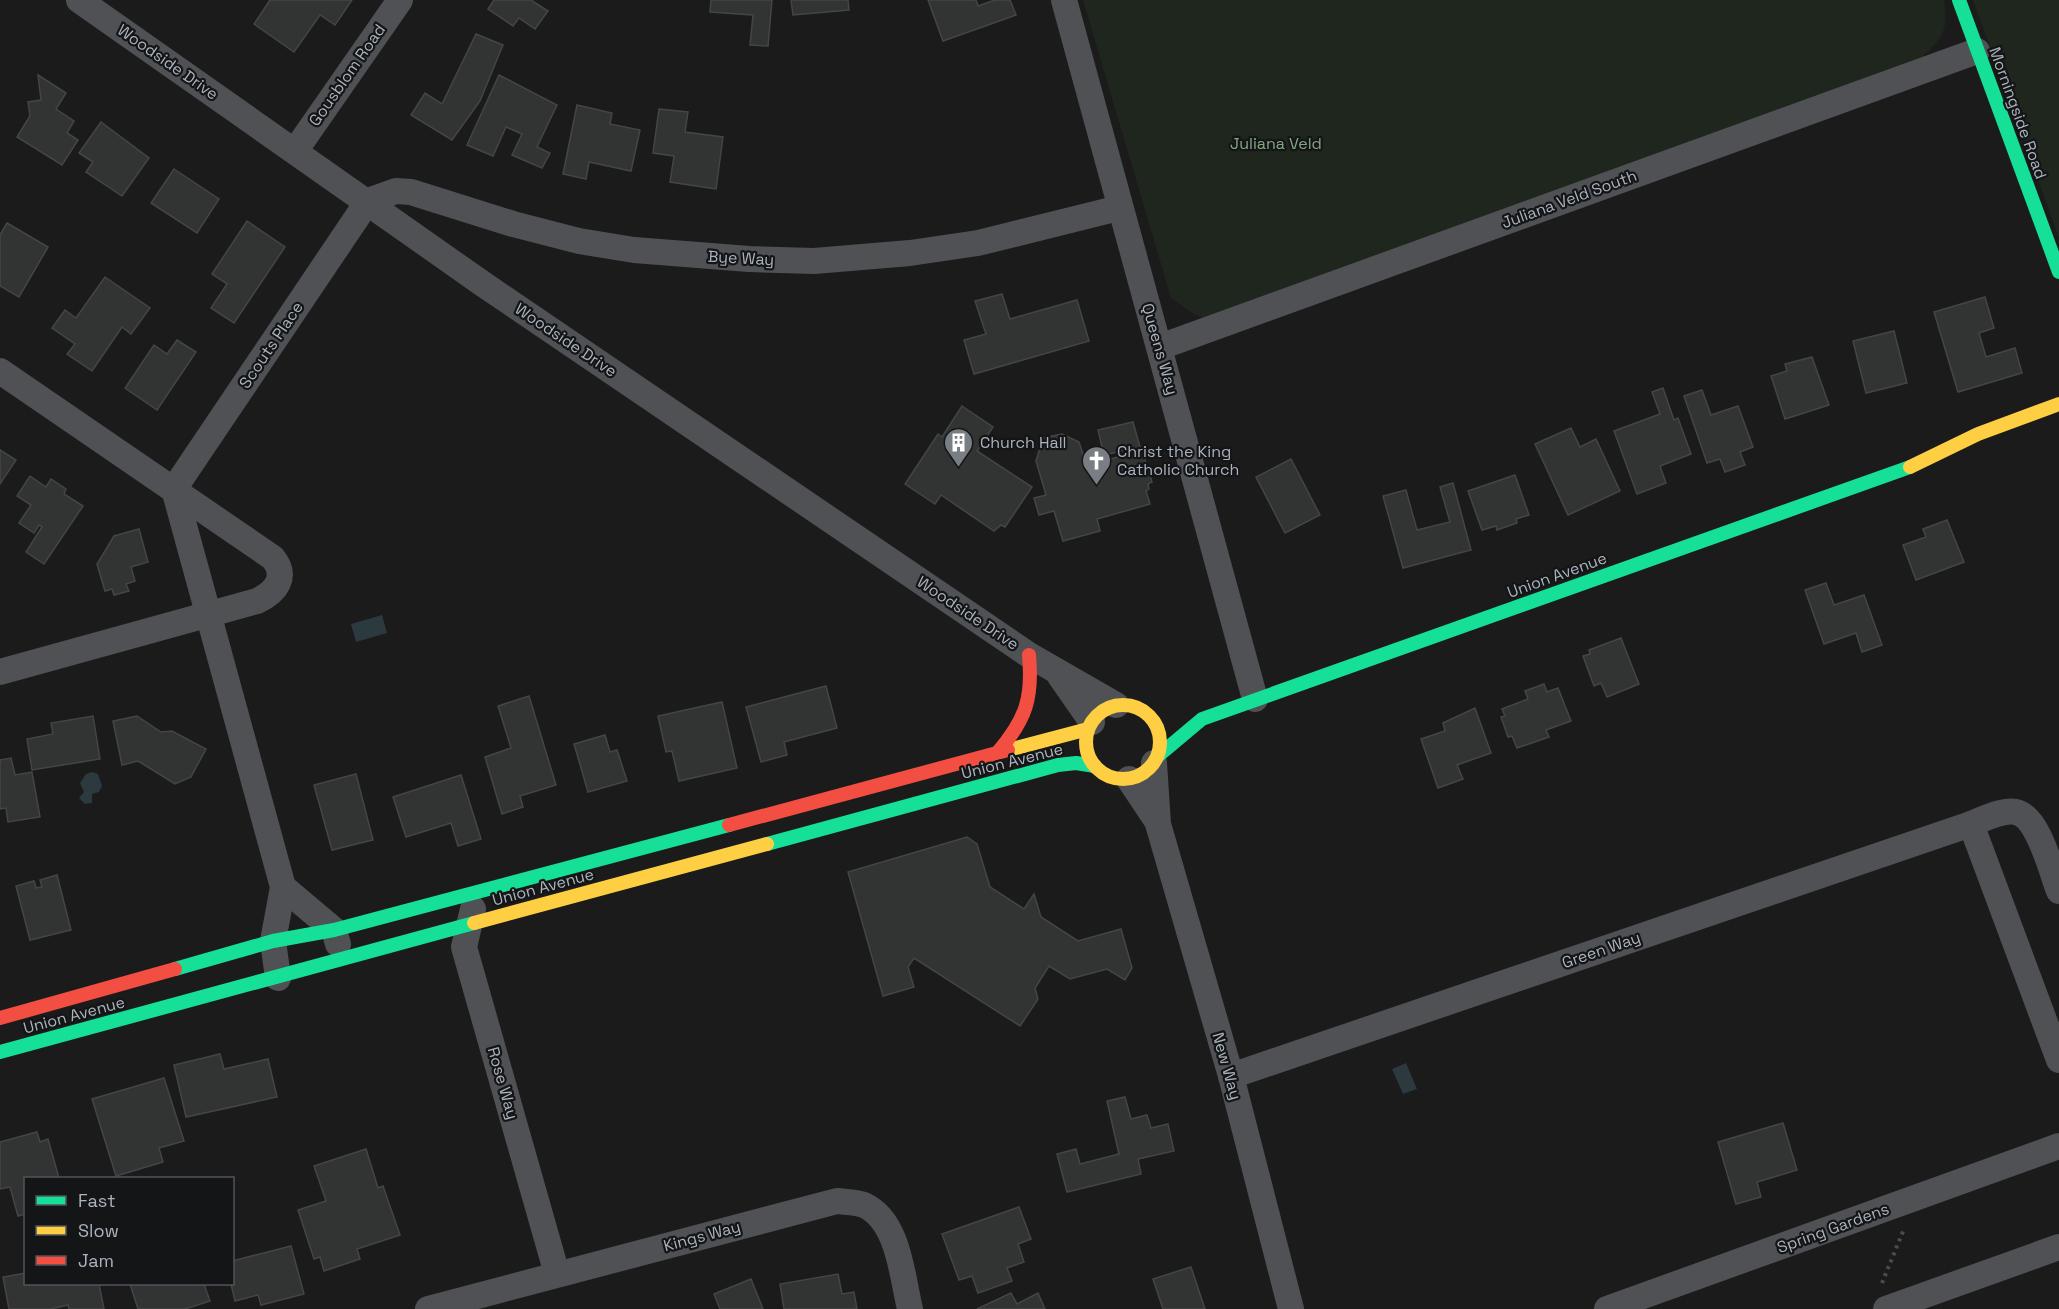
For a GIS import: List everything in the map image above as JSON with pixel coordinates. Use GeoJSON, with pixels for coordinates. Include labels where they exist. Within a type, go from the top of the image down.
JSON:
{"type":"FeatureCollection","features":[{"type":"Feature","properties":{"kind":"street","name":"Woodside Drive"},"geometry":{"type":"LineString","coordinates":[[79,0],[483,284],[1029,655],[1116,705]]}},
{"type":"Feature","properties":{"kind":"street","name":"Gousblom Road"},"geometry":{"type":"LineString","coordinates":[[296,151],[399,0]]}},
{"type":"Feature","properties":{"kind":"street","name":"Queens Way"},"geometry":{"type":"LineString","coordinates":[[1064,0],[1255,699]]}},
{"type":"Feature","properties":{"kind":"street","name":"Morningside Road"},"geometry":{"type":"LineString","coordinates":[[1959,0],[2059,272]]}},
{"type":"Feature","properties":{"kind":"street","name":"Juliana Veld South"},"geometry":{"type":"LineString","coordinates":[[1160,347],[1977,51]]}},
{"type":"Feature","properties":{"kind":"street","name":"Bye Way"},"geometry":{"type":"LineString","coordinates":[[368,201],[396,191],[411,192],[513,224],[579,241],[646,251],[749,259],[814,261],[910,253],[978,243],[1119,208]]}},
{"type":"Feature","properties":{"kind":"street","name":"Scouts Place"},"geometry":{"type":"LineString","coordinates":[[174,489],[368,201]]}},
{"type":"Feature","properties":{"kind":"street"},"geometry":{"type":"LineString","coordinates":[[0,371],[273,558],[281,572],[279,582],[270,595],[257,601],[0,672]]}},
{"type":"Feature","properties":{"kind":"street","name":"Union Avenue"},"geometry":{"type":"LineString","coordinates":[[1156,759],[1202,719],[1923,462],[1978,434],[2059,404]]}},
{"type":"Feature","properties":{"kind":"street","name":"Union Avenue"},"geometry":{"type":"LineString","coordinates":[[1923,462],[1974,453]]}},
{"type":"Feature","properties":{"kind":"street"},"geometry":{"type":"LineString","coordinates":[[174,489],[283,887],[273,941],[278,978]]}},
{"type":"Feature","properties":{"kind":"street"},"geometry":{"type":"LineString","coordinates":[[1003,780],[998,752],[1018,729],[1029,706],[1032,676],[1029,655]]}},
{"type":"Feature","properties":{"kind":"street","name":"Woodside Drive"},"geometry":{"type":"LineString","coordinates":[[1058,673],[1090,726]]}},
{"type":"Feature","properties":{"kind":"street"},"geometry":{"type":"LineString","coordinates":[[1116,705],[1137,707],[1149,715],[1160,734],[1156,759],[1140,776],[1129,779],[1114,778],[1095,766],[1087,751],[1090,726],[1104,710],[1116,705]]}},
{"type":"Feature","properties":{"kind":"street"},"geometry":{"type":"LineString","coordinates":[[1149,715],[1165,717]]}},
{"type":"Feature","properties":{"kind":"street","name":"Union Avenue"},"geometry":{"type":"LineString","coordinates":[[1182,719],[1202,719]]}},
{"type":"Feature","properties":{"kind":"street","name":"Union Avenue"},"geometry":{"type":"LineString","coordinates":[[0,1018],[273,941],[334,930],[1090,726]]}},
{"type":"Feature","properties":{"kind":"street","name":"New Way"},"geometry":{"type":"LineString","coordinates":[[1156,759],[1158,824],[1230,1076],[1291,1309]]}},
{"type":"Feature","properties":{"kind":"street","name":"Union Avenue"},"geometry":{"type":"LineString","coordinates":[[0,1052],[1068,763],[1095,766]]}},
{"type":"Feature","properties":{"kind":"street","name":"New Way"},"geometry":{"type":"LineString","coordinates":[[1129,779],[1158,824]]}},
{"type":"Feature","properties":{"kind":"street","name":"Green Way"},"geometry":{"type":"LineString","coordinates":[[1230,1076],[2002,813],[2015,812],[2027,817],[2035,828],[2059,891]]}},
{"type":"Feature","properties":{"kind":"street"},"geometry":{"type":"LineString","coordinates":[[1971,824],[2050,1002],[2059,1060]]}},
{"type":"Feature","properties":{"kind":"street"},"geometry":{"type":"LineString","coordinates":[[283,887],[334,930],[342,960]]}},
{"type":"Feature","properties":{"kind":"street","name":"Rose Way"},"geometry":{"type":"LineString","coordinates":[[477,891],[464,947],[557,1274]]}},
{"type":"Feature","properties":{"kind":"street","name":"Spring Gardens"},"geometry":{"type":"LineString","coordinates":[[1607,1309],[2059,1146]]}},
{"type":"Feature","properties":{"kind":"street","name":"Kings Way"},"geometry":{"type":"LineString","coordinates":[[428,1309],[837,1201],[864,1205],[884,1221],[895,1244],[910,1309]]}},
{"type":"Feature","properties":{"kind":"street"},"geometry":{"type":"LineString","coordinates":[[1884,1298],[2059,1247]]}},
{"type":"Feature","properties":{"kind":"path"},"geometry":{"type":"LineString","coordinates":[[1884,1298],[1916,1198]]}},
{"type":"Feature","properties":{"kind":"green space","name":"Juliana Veld"},"geometry":{"type":"Polygon","coordinates":[[[1083,0],[1944,0],[1946,18],[1940,38],[1922,57],[1211,321],[1194,314],[1171,298],[1083,0]]]}},
{"type":"Feature","properties":{"kind":"green space"},"geometry":{"type":"Polygon","coordinates":[[[1973,0],[2059,0],[2059,238],[1973,0]]]}},
{"type":"Feature","properties":{"kind":"shaded area"},"geometry":{"type":"Polygon","coordinates":[[[382,615],[387,633],[356,642],[351,624],[382,615]]]}},
{"type":"Feature","properties":{"kind":"shaded area"},"geometry":{"type":"Polygon","coordinates":[[[92,772],[98,774],[102,786],[99,792],[92,794],[92,803],[85,804],[79,798],[84,792],[80,783],[86,774],[92,772]]]}},
{"type":"Feature","properties":{"kind":"shaded area"},"geometry":{"type":"Polygon","coordinates":[[[1406,1063],[1417,1089],[1403,1094],[1392,1069],[1406,1063]]]}},
{"type":"Feature","properties":{"kind":"building"},"geometry":{"type":"Polygon","coordinates":[[[270,0],[352,0],[335,25],[320,15],[294,52],[254,24],[270,0]]]}},
{"type":"Feature","properties":{"kind":"building"},"geometry":{"type":"Polygon","coordinates":[[[494,0],[531,0],[548,11],[535,29],[519,18],[513,26],[488,9],[494,0]]]}},
{"type":"Feature","properties":{"kind":"building"},"geometry":{"type":"Polygon","coordinates":[[[711,0],[772,0],[768,46],[750,45],[753,15],[710,12],[711,0]]]}},
{"type":"Feature","properties":{"kind":"building"},"geometry":{"type":"Polygon","coordinates":[[[791,0],[848,0],[849,10],[793,15],[791,0]]]}},
{"type":"Feature","properties":{"kind":"building"},"geometry":{"type":"Polygon","coordinates":[[[928,0],[976,0],[978,6],[995,0],[1010,0],[1016,15],[943,41],[928,0]]]}},
{"type":"Feature","properties":{"kind":"building"},"geometry":{"type":"Polygon","coordinates":[[[476,34],[503,45],[480,101],[452,140],[411,115],[425,93],[442,104],[476,34]]]}},
{"type":"Feature","properties":{"kind":"building"},"geometry":{"type":"Polygon","coordinates":[[[38,75],[66,93],[56,109],[74,121],[67,133],[78,140],[62,165],[17,137],[30,116],[28,102],[41,100],[38,75]]]}},
{"type":"Feature","properties":{"kind":"building"},"geometry":{"type":"Polygon","coordinates":[[[499,75],[557,105],[537,147],[550,153],[542,168],[512,155],[522,134],[506,127],[493,156],[467,145],[499,75]]]}},
{"type":"Feature","properties":{"kind":"building"},"geometry":{"type":"Polygon","coordinates":[[[577,105],[612,113],[610,124],[640,130],[631,171],[589,162],[586,179],[563,174],[577,105]]]}},
{"type":"Feature","properties":{"kind":"building"},"geometry":{"type":"Polygon","coordinates":[[[659,109],[688,112],[685,132],[723,137],[716,189],[670,182],[674,156],[653,153],[659,109]]]}},
{"type":"Feature","properties":{"kind":"building"},"geometry":{"type":"Polygon","coordinates":[[[101,122],[149,158],[122,196],[86,172],[93,162],[79,153],[101,122]]]}},
{"type":"Feature","properties":{"kind":"building"},"geometry":{"type":"Polygon","coordinates":[[[174,169],[219,199],[197,233],[151,203],[174,169]]]}},
{"type":"Feature","properties":{"kind":"building"},"geometry":{"type":"Polygon","coordinates":[[[247,221],[285,247],[234,323],[211,308],[227,284],[212,274],[247,221]]]}},
{"type":"Feature","properties":{"kind":"building"},"geometry":{"type":"Polygon","coordinates":[[[7,223],[48,247],[19,297],[0,286],[0,235],[7,223]]]}},
{"type":"Feature","properties":{"kind":"building"},"geometry":{"type":"Polygon","coordinates":[[[105,277],[150,308],[131,334],[122,327],[92,371],[67,354],[75,344],[52,328],[65,310],[76,318],[105,277]]]}},
{"type":"Feature","properties":{"kind":"building"},"geometry":{"type":"Polygon","coordinates":[[[1002,294],[1010,319],[1077,300],[1089,341],[974,374],[964,340],[986,334],[975,301],[1002,294]]]}},
{"type":"Feature","properties":{"kind":"building"},"geometry":{"type":"Polygon","coordinates":[[[1985,297],[1994,328],[1979,333],[1986,357],[2015,348],[2022,373],[1958,392],[1934,312],[1985,297]]]}},
{"type":"Feature","properties":{"kind":"building"},"geometry":{"type":"Polygon","coordinates":[[[1894,331],[1907,383],[1866,393],[1853,341],[1894,331]]]}},
{"type":"Feature","properties":{"kind":"building"},"geometry":{"type":"Polygon","coordinates":[[[177,340],[196,352],[157,410],[125,388],[154,345],[167,354],[177,340]]]}},
{"type":"Feature","properties":{"kind":"building"},"geometry":{"type":"Polygon","coordinates":[[[1812,357],[1829,405],[1785,419],[1771,376],[1787,371],[1785,364],[1812,357]]]}},
{"type":"Feature","properties":{"kind":"building"},"geometry":{"type":"Polygon","coordinates":[[[1663,388],[1674,420],[1678,418],[1691,454],[1660,466],[1666,483],[1637,494],[1614,431],[1660,414],[1652,392],[1663,388]]]}},
{"type":"Feature","properties":{"kind":"building"},"geometry":{"type":"Polygon","coordinates":[[[1702,390],[1711,415],[1738,406],[1753,447],[1740,452],[1745,465],[1725,472],[1720,459],[1707,463],[1684,396],[1702,390]]]}},
{"type":"Feature","properties":{"kind":"building","name":"Church Hall"},"geometry":{"type":"Polygon","coordinates":[[[962,406],[993,427],[977,451],[1032,487],[1005,527],[1001,525],[994,531],[941,495],[935,504],[905,484],[938,434],[942,437],[962,406]]]}},
{"type":"Feature","properties":{"kind":"building"},"geometry":{"type":"Polygon","coordinates":[[[1133,422],[1140,447],[1104,455],[1098,430],[1133,422]]]}},
{"type":"Feature","properties":{"kind":"building"},"geometry":{"type":"Polygon","coordinates":[[[1571,428],[1580,447],[1596,439],[1620,491],[1568,515],[1535,444],[1571,428]]]}},
{"type":"Feature","properties":{"kind":"building","name":"Christ the King Catholic Church"},"geometry":{"type":"Polygon","coordinates":[[[1062,434],[1079,442],[1087,466],[1142,450],[1152,482],[1148,484],[1149,489],[1146,491],[1150,504],[1097,519],[1100,531],[1063,541],[1054,511],[1039,515],[1034,498],[1046,495],[1036,461],[1043,438],[1062,434]]]}},
{"type":"Feature","properties":{"kind":"building"},"geometry":{"type":"Polygon","coordinates":[[[0,450],[16,460],[0,484],[0,450]]]}},
{"type":"Feature","properties":{"kind":"building"},"geometry":{"type":"Polygon","coordinates":[[[1291,459],[1320,515],[1285,533],[1256,477],[1291,459]]]}},
{"type":"Feature","properties":{"kind":"building"},"geometry":{"type":"Polygon","coordinates":[[[1515,475],[1529,515],[1516,519],[1517,523],[1497,530],[1496,526],[1482,530],[1468,491],[1515,475]]]}},
{"type":"Feature","properties":{"kind":"building"},"geometry":{"type":"Polygon","coordinates":[[[30,476],[46,487],[51,479],[66,489],[64,494],[83,506],[44,564],[26,552],[42,527],[39,525],[34,533],[19,523],[31,505],[17,496],[30,476]]]}},
{"type":"Feature","properties":{"kind":"building"},"geometry":{"type":"Polygon","coordinates":[[[1453,483],[1471,550],[1403,568],[1383,496],[1406,490],[1417,530],[1450,522],[1440,487],[1453,483]]]}},
{"type":"Feature","properties":{"kind":"building"},"geometry":{"type":"Polygon","coordinates":[[[1947,520],[1964,562],[1916,580],[1903,545],[1926,537],[1923,529],[1947,520]]]}},
{"type":"Feature","properties":{"kind":"building"},"geometry":{"type":"Polygon","coordinates":[[[139,529],[148,562],[131,567],[135,581],[126,584],[129,591],[114,595],[112,589],[105,591],[97,564],[114,536],[139,529]]]}},
{"type":"Feature","properties":{"kind":"building"},"geometry":{"type":"Polygon","coordinates":[[[1826,583],[1834,605],[1864,595],[1882,645],[1862,652],[1856,633],[1824,644],[1805,590],[1826,583]]]}},
{"type":"Feature","properties":{"kind":"building"},"geometry":{"type":"Polygon","coordinates":[[[1621,638],[1639,684],[1607,697],[1601,683],[1594,686],[1583,656],[1590,654],[1589,650],[1621,638]]]}},
{"type":"Feature","properties":{"kind":"building"},"geometry":{"type":"Polygon","coordinates":[[[1544,684],[1547,692],[1558,688],[1571,721],[1546,730],[1549,737],[1517,748],[1512,736],[1508,737],[1501,717],[1505,716],[1502,709],[1528,699],[1525,691],[1544,684]]]}},
{"type":"Feature","properties":{"kind":"building"},"geometry":{"type":"Polygon","coordinates":[[[826,686],[837,728],[784,742],[787,755],[761,762],[746,707],[826,686]]]}},
{"type":"Feature","properties":{"kind":"building"},"geometry":{"type":"Polygon","coordinates":[[[529,696],[556,785],[520,796],[523,807],[502,814],[485,757],[511,748],[498,706],[529,696]]]}},
{"type":"Feature","properties":{"kind":"building"},"geometry":{"type":"Polygon","coordinates":[[[722,702],[737,768],[679,781],[672,751],[666,752],[658,716],[722,702]]]}},
{"type":"Feature","properties":{"kind":"building"},"geometry":{"type":"Polygon","coordinates":[[[1475,708],[1491,753],[1457,765],[1463,779],[1438,788],[1421,739],[1445,731],[1443,723],[1475,708]]]}},
{"type":"Feature","properties":{"kind":"building"},"geometry":{"type":"Polygon","coordinates":[[[93,716],[100,759],[32,770],[27,739],[53,734],[51,723],[93,716]]]}},
{"type":"Feature","properties":{"kind":"building"},"geometry":{"type":"Polygon","coordinates":[[[137,716],[161,732],[172,731],[206,749],[191,777],[175,784],[138,761],[122,765],[113,721],[137,716]]]}},
{"type":"Feature","properties":{"kind":"building"},"geometry":{"type":"Polygon","coordinates":[[[605,735],[610,752],[617,750],[627,781],[588,792],[574,744],[605,735]]]}},
{"type":"Feature","properties":{"kind":"building"},"geometry":{"type":"Polygon","coordinates":[[[11,758],[15,775],[32,772],[40,817],[8,822],[6,808],[0,809],[0,760],[11,758]]]}},
{"type":"Feature","properties":{"kind":"building"},"geometry":{"type":"Polygon","coordinates":[[[356,774],[373,840],[332,850],[314,785],[356,774]]]}},
{"type":"Feature","properties":{"kind":"building"},"geometry":{"type":"Polygon","coordinates":[[[461,775],[481,839],[458,846],[451,823],[406,837],[393,797],[461,775]]]}},
{"type":"Feature","properties":{"kind":"building"},"geometry":{"type":"Polygon","coordinates":[[[967,837],[977,844],[990,887],[1024,909],[1034,894],[1041,917],[1078,941],[1121,929],[1132,968],[1125,980],[1107,969],[1070,979],[1049,966],[1035,988],[1038,999],[1020,1026],[914,958],[908,967],[914,987],[883,996],[848,872],[967,837]]]}},
{"type":"Feature","properties":{"kind":"building"},"geometry":{"type":"Polygon","coordinates":[[[57,875],[71,930],[30,940],[16,886],[34,881],[36,888],[42,887],[40,880],[57,875]]]}},
{"type":"Feature","properties":{"kind":"building"},"geometry":{"type":"Polygon","coordinates":[[[220,1054],[224,1069],[268,1059],[277,1097],[186,1117],[174,1065],[220,1054]]]}},
{"type":"Feature","properties":{"kind":"building"},"geometry":{"type":"Polygon","coordinates":[[[164,1078],[184,1141],[159,1148],[163,1162],[116,1176],[92,1099],[164,1078]]]}},
{"type":"Feature","properties":{"kind":"building"},"geometry":{"type":"Polygon","coordinates":[[[1125,1097],[1131,1119],[1147,1115],[1151,1128],[1168,1124],[1174,1151],[1138,1159],[1141,1174],[1067,1192],[1057,1154],[1076,1149],[1080,1164],[1119,1154],[1107,1101],[1125,1097]]]}},
{"type":"Feature","properties":{"kind":"building"},"geometry":{"type":"Polygon","coordinates":[[[1783,1123],[1797,1170],[1757,1182],[1761,1197],[1736,1204],[1718,1142],[1783,1123]]]}},
{"type":"Feature","properties":{"kind":"building"},"geometry":{"type":"Polygon","coordinates":[[[37,1132],[40,1142],[48,1139],[59,1177],[24,1177],[24,1214],[18,1216],[10,1187],[0,1189],[0,1142],[37,1132]]]}},
{"type":"Feature","properties":{"kind":"building"},"geometry":{"type":"Polygon","coordinates":[[[366,1149],[378,1188],[383,1186],[400,1235],[357,1249],[360,1259],[324,1271],[320,1257],[314,1259],[298,1210],[326,1201],[314,1166],[366,1149]]]}},
{"type":"Feature","properties":{"kind":"building"},"geometry":{"type":"Polygon","coordinates":[[[1019,1207],[1031,1239],[1018,1244],[1024,1262],[1007,1268],[1012,1281],[978,1293],[972,1276],[959,1280],[942,1234],[1019,1207]]]}},
{"type":"Feature","properties":{"kind":"building"},"geometry":{"type":"Polygon","coordinates":[[[291,1246],[304,1294],[261,1305],[258,1295],[235,1301],[231,1285],[234,1285],[234,1260],[291,1246]]]}},
{"type":"Feature","properties":{"kind":"building"},"geometry":{"type":"Polygon","coordinates":[[[1191,1267],[1205,1309],[1163,1309],[1153,1279],[1191,1267]]]}},
{"type":"Feature","properties":{"kind":"building"},"geometry":{"type":"Polygon","coordinates":[[[24,1273],[24,1285],[99,1285],[104,1309],[69,1309],[68,1305],[51,1309],[9,1309],[3,1277],[24,1273]]]}},
{"type":"Feature","properties":{"kind":"building"},"geometry":{"type":"Polygon","coordinates":[[[838,1274],[842,1294],[854,1292],[857,1309],[784,1309],[780,1284],[838,1274]]]}},
{"type":"Feature","properties":{"kind":"building"},"geometry":{"type":"Polygon","coordinates":[[[751,1279],[763,1309],[720,1309],[714,1294],[751,1279]]]}},
{"type":"Feature","properties":{"kind":"building"},"geometry":{"type":"Polygon","coordinates":[[[130,1285],[204,1285],[210,1301],[185,1309],[138,1309],[130,1285]]]}},
{"type":"Feature","properties":{"kind":"building"},"geometry":{"type":"Polygon","coordinates":[[[1011,1293],[1017,1304],[1038,1293],[1045,1309],[977,1309],[1011,1293]]]}},
{"type":"Feature","properties":{"kind":"traffic: fast"},"geometry":{"type":"LineString","coordinates":[[1959,0],[2059,272]]}},
{"type":"Feature","properties":{"kind":"traffic: fast"},"geometry":{"type":"LineString","coordinates":[[1158,756],[1202,719],[1910,467]]}},
{"type":"Feature","properties":{"kind":"traffic: fast"},"geometry":{"type":"LineString","coordinates":[[767,844],[1058,765],[1076,763],[1095,766]]}},
{"type":"Feature","properties":{"kind":"traffic: fast"},"geometry":{"type":"LineString","coordinates":[[175,969],[273,941],[334,930],[729,825]]}},
{"type":"Feature","properties":{"kind":"traffic: fast"},"geometry":{"type":"LineString","coordinates":[[0,1052],[474,923]]}},
{"type":"Feature","properties":{"kind":"traffic: slow"},"geometry":{"type":"LineString","coordinates":[[1910,467],[1978,434],[2059,404]]}},
{"type":"Feature","properties":{"kind":"traffic: slow"},"geometry":{"type":"LineString","coordinates":[[1116,705],[1130,705],[1144,711],[1154,721],[1160,735],[1160,742],[1160,749],[1154,763],[1144,773],[1130,779],[1116,779],[1102,773],[1092,763],[1086,749],[1086,735],[1092,721],[1102,711],[1116,705]]}},
{"type":"Feature","properties":{"kind":"traffic: slow"},"geometry":{"type":"LineString","coordinates":[[1008,750],[1088,729]]}},
{"type":"Feature","properties":{"kind":"traffic: slow"},"geometry":{"type":"LineString","coordinates":[[474,923],[767,844]]}},
{"type":"Feature","properties":{"kind":"traffic: jam"},"geometry":{"type":"LineString","coordinates":[[998,752],[1015,729],[1026,707],[1030,684],[1029,655]]}},
{"type":"Feature","properties":{"kind":"traffic: jam"},"geometry":{"type":"LineString","coordinates":[[729,825],[1008,750]]}},
{"type":"Feature","properties":{"kind":"traffic: jam"},"geometry":{"type":"LineString","coordinates":[[0,1018],[175,969]]}},
{"type":"Feature","properties":{"kind":"place","name":"Church Hall"},"geometry":{"type":"Point","coordinates":[959,468]}},
{"type":"Feature","properties":{"kind":"place","name":"Christ the King Catholic Church"},"geometry":{"type":"Point","coordinates":[1096,486]}}]}
